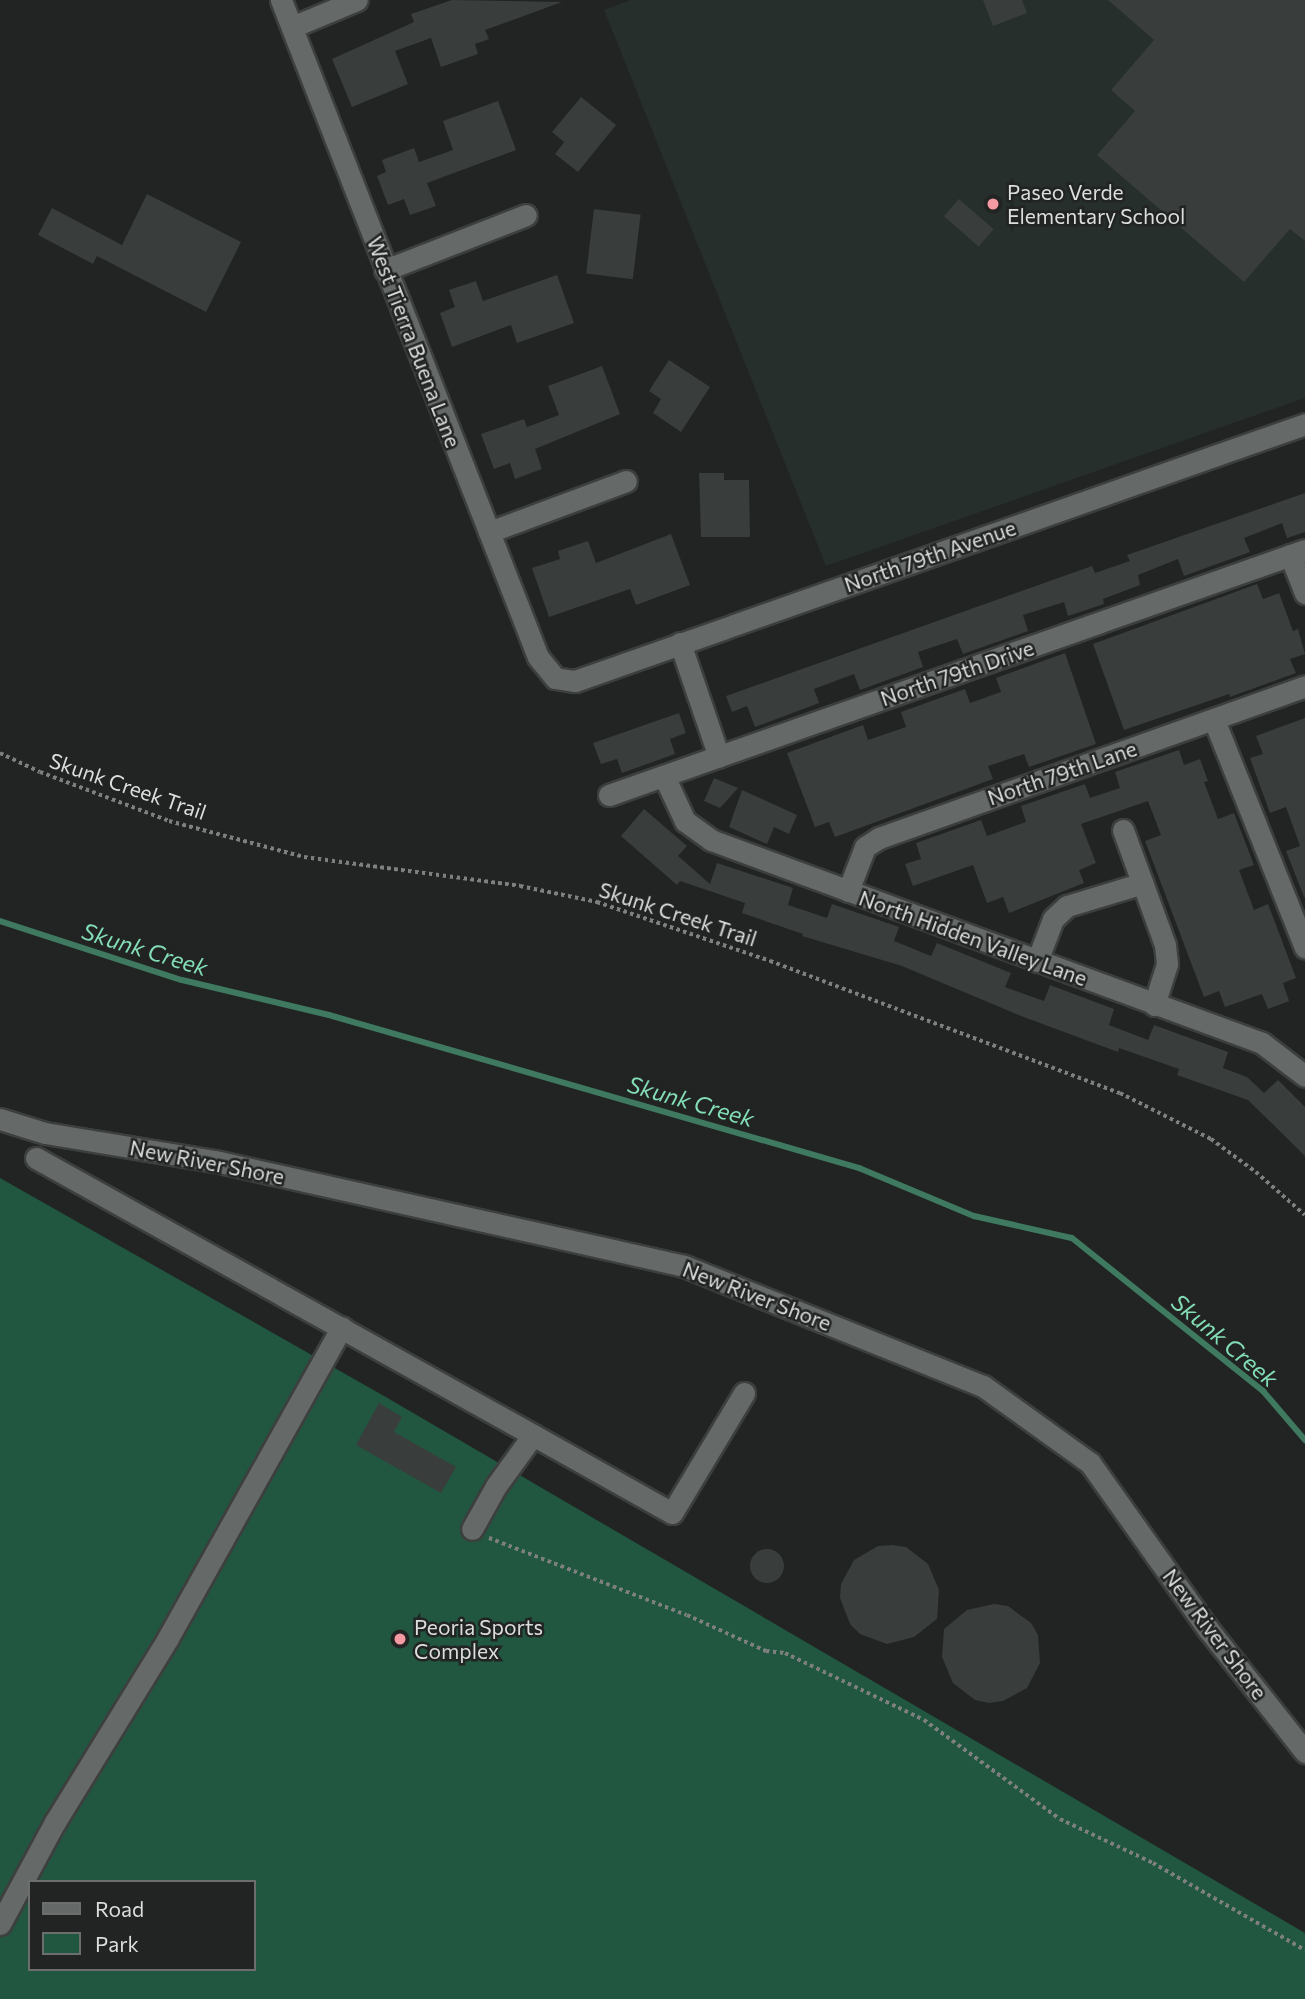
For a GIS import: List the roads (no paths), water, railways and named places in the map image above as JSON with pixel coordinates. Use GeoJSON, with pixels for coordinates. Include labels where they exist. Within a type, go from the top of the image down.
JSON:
{"type":"FeatureCollection","features":[{"type":"Feature","properties":{"kind":"street","name":"West Tierra Buena Lane"},"geometry":{"type":"LineString","coordinates":[[281,0],[538,657],[555,678]]}},
{"type":"Feature","properties":{"kind":"street"},"geometry":{"type":"LineString","coordinates":[[292,27],[358,0]]}},
{"type":"Feature","properties":{"kind":"street"},"geometry":{"type":"LineString","coordinates":[[385,270],[526,215]]}},
{"type":"Feature","properties":{"kind":"street","name":"North 79th Avenue"},"geometry":{"type":"LineString","coordinates":[[555,678],[575,681],[1305,424]]}},
{"type":"Feature","properties":{"kind":"street"},"geometry":{"type":"LineString","coordinates":[[489,532],[626,481]]}},
{"type":"Feature","properties":{"kind":"street"},"geometry":{"type":"LineString","coordinates":[[1298,552],[1305,593]]}},
{"type":"Feature","properties":{"kind":"street","name":"North 79th Drive"},"geometry":{"type":"LineString","coordinates":[[609,795],[1298,552]]}},
{"type":"Feature","properties":{"kind":"street"},"geometry":{"type":"LineString","coordinates":[[680,643],[719,757]]}},
{"type":"Feature","properties":{"kind":"street","name":"North 79th Lane"},"geometry":{"type":"LineString","coordinates":[[848,891],[864,848],[879,838],[1305,686]]}},
{"type":"Feature","properties":{"kind":"street"},"geometry":{"type":"LineString","coordinates":[[1213,720],[1305,947]]}},
{"type":"Feature","properties":{"kind":"street","name":"North Hidden Valley Lane"},"geometry":{"type":"LineString","coordinates":[[664,776],[684,821],[711,840],[1262,1043],[1304,1072]]}},
{"type":"Feature","properties":{"kind":"street"},"geometry":{"type":"LineString","coordinates":[[1123,830],[1165,945],[1167,964],[1154,1005]]}},
{"type":"Feature","properties":{"kind":"street"},"geometry":{"type":"LineString","coordinates":[[1037,961],[1053,919],[1068,906],[1143,883]]}},
{"type":"Feature","properties":{"kind":"street","name":"New River Shore"},"geometry":{"type":"LineString","coordinates":[[0,1119],[45,1133],[215,1161],[684,1266],[983,1386],[1090,1462],[1208,1629],[1305,1752]]}},
{"type":"Feature","properties":{"kind":"street"},"geometry":{"type":"LineString","coordinates":[[36,1158],[672,1513],[744,1393]]}},
{"type":"Feature","properties":{"kind":"street"},"geometry":{"type":"LineString","coordinates":[[0,1924],[55,1822],[168,1638],[342,1327]]}},
{"type":"Feature","properties":{"kind":"street"},"geometry":{"type":"LineString","coordinates":[[472,1529],[496,1486],[533,1434]]}},
{"type":"Feature","properties":{"kind":"waterway","name":"Skunk Creek"},"geometry":{"type":"LineString","coordinates":[[0,921],[182,980],[329,1015],[859,1168],[974,1216],[1072,1238],[1263,1391],[1305,1440]]}},
{"type":"Feature","properties":{"kind":"place","name":"Paseo Verde Elementary School"},"geometry":{"type":"Point","coordinates":[993,204]}},
{"type":"Feature","properties":{"kind":"place","name":"Peoria Sports Complex"},"geometry":{"type":"Point","coordinates":[400,1639]}}]}
